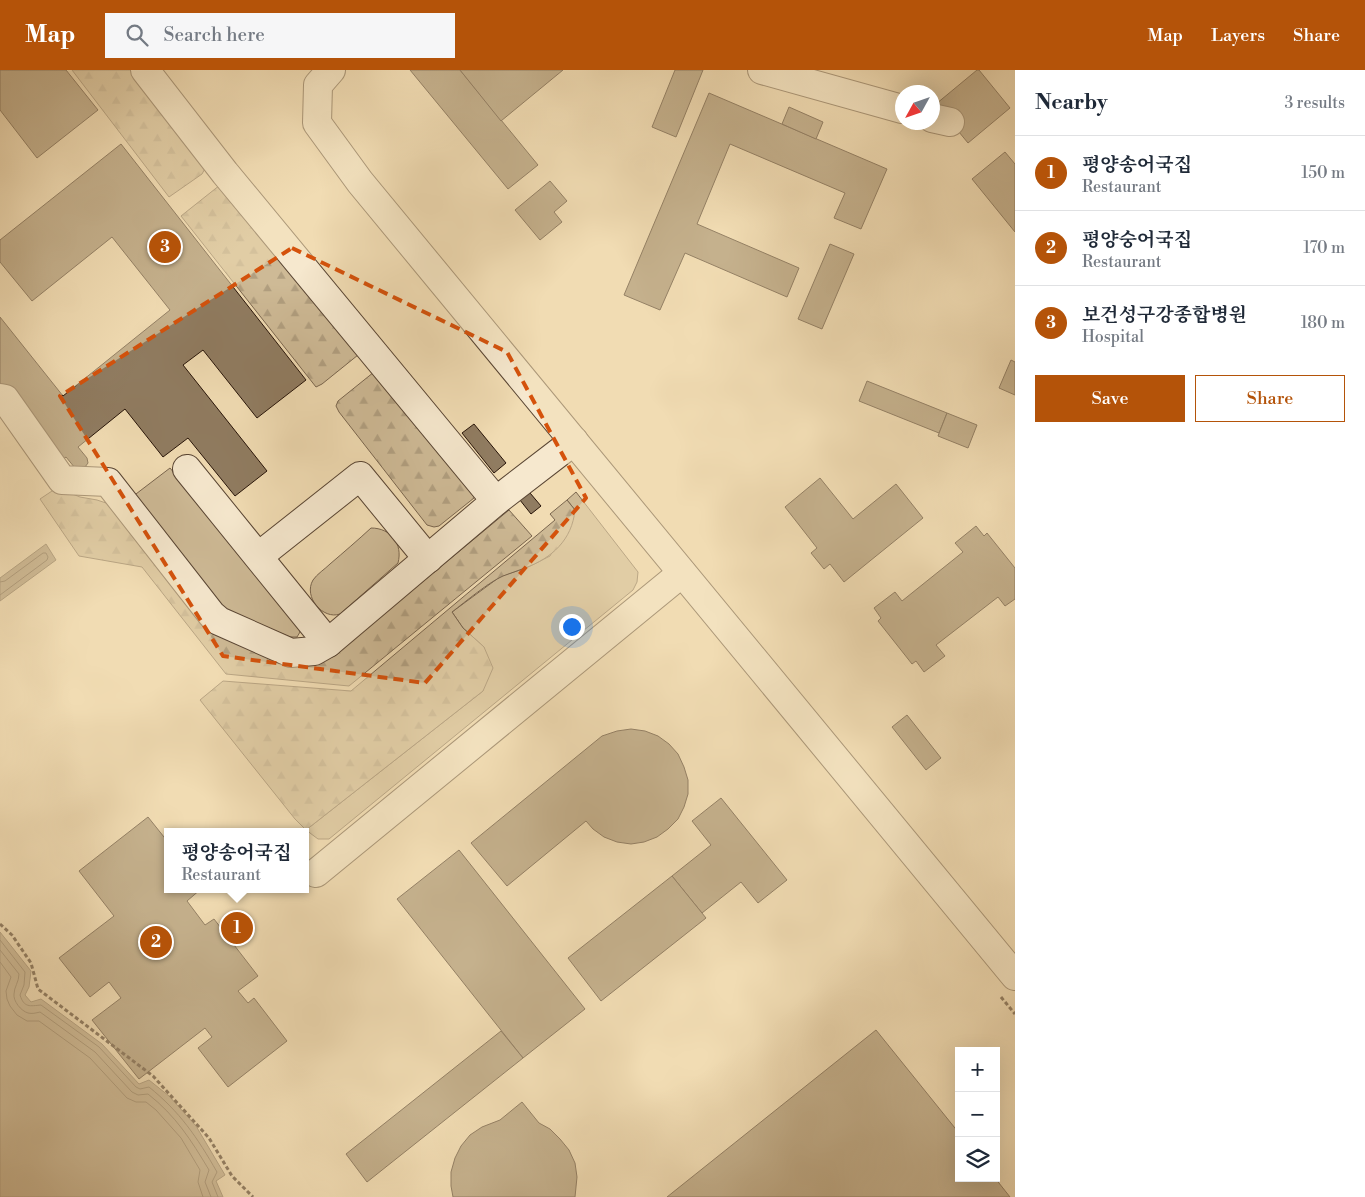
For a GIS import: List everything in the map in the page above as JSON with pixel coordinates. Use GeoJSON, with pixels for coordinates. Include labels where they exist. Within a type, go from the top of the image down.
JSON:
{"type":"FeatureCollection","features":[{"type":"Feature","properties":{"kind":"street"},"geometry":{"type":"LineString","coordinates":[[145,70],[225,173],[496,501]]}},
{"type":"Feature","properties":{"kind":"street"},"geometry":{"type":"LineString","coordinates":[[762,70],[895,107]]}},
{"type":"Feature","properties":{"kind":"street"},"geometry":{"type":"LineString","coordinates":[[317,75],[317,123],[360,182],[1015,976]]}},
{"type":"Feature","properties":{"kind":"street"},"geometry":{"type":"LineString","coordinates":[[0,398],[4,398],[62,480],[108,482],[212,616],[291,653],[314,650],[328,643],[496,501],[574,441]]}},
{"type":"Feature","properties":{"kind":"street"},"geometry":{"type":"LineString","coordinates":[[187,469],[328,643]]}},
{"type":"Feature","properties":{"kind":"street"},"geometry":{"type":"LineString","coordinates":[[259,556],[360,476],[428,559]]}},
{"type":"Feature","properties":{"kind":"street"},"geometry":{"type":"LineString","coordinates":[[316,874],[682,573]]}},
{"type":"Feature","properties":{"kind":"path"},"geometry":{"type":"LineString","coordinates":[[0,924],[12,935],[31,963],[38,989],[153,1076],[208,1138],[232,1176],[253,1197]]}},
{"type":"Feature","properties":{"kind":"highlighted area"},"geometry":{"type":"Polygon","coordinates":[[[292,248],[507,352],[586,498],[425,683],[223,656],[60,396],[292,248]]]}},
{"type":"Feature","properties":{"kind":"green space"},"geometry":{"type":"Polygon","coordinates":[[[72,70],[137,70],[207,165],[202,174],[169,197],[72,70]]]}},
{"type":"Feature","properties":{"kind":"green space"},"geometry":{"type":"Polygon","coordinates":[[[220,185],[358,355],[316,387],[181,216],[220,185]]]}},
{"type":"Feature","properties":{"kind":"green space"},"geometry":{"type":"Polygon","coordinates":[[[374,372],[476,492],[474,498],[439,526],[427,525],[336,406],[338,401],[374,372]]]}},
{"type":"Feature","properties":{"kind":"green space"},"geometry":{"type":"Polygon","coordinates":[[[170,468],[299,624],[300,632],[297,637],[290,637],[220,607],[132,497],[170,468]]]}},
{"type":"Feature","properties":{"kind":"green space"},"geometry":{"type":"Polygon","coordinates":[[[55,489],[121,508],[214,627],[338,652],[509,510],[532,536],[349,686],[226,674],[142,567],[79,556],[40,499],[55,489]]]}},
{"type":"Feature","properties":{"kind":"green space"},"geometry":{"type":"Polygon","coordinates":[[[576,492],[638,572],[637,582],[633,590],[329,839],[318,839],[309,832],[309,828],[483,691],[484,647],[463,628],[452,612],[501,576],[526,568],[550,556],[575,510],[567,500],[576,492]]]}},
{"type":"Feature","properties":{"kind":"green space"},"geometry":{"type":"Polygon","coordinates":[[[567,500],[575,510],[570,530],[565,539],[552,553],[535,564],[503,576],[491,583],[452,612],[463,628],[484,647],[493,668],[483,691],[309,828],[304,828],[200,700],[223,681],[351,691],[555,520],[550,514],[567,500]]]}},
{"type":"Feature","properties":{"kind":"green space"},"geometry":{"type":"Polygon","coordinates":[[[371,528],[384,531],[394,538],[399,550],[398,563],[340,614],[327,614],[316,606],[313,600],[311,587],[313,580],[371,528]]]}},
{"type":"Feature","properties":{"kind":"water"},"geometry":{"type":"Polygon","coordinates":[[[46,544],[56,560],[0,601],[0,578],[46,544]]]}},
{"type":"Feature","properties":{"kind":"water"},"geometry":{"type":"Polygon","coordinates":[[[0,932],[31,971],[29,987],[25,995],[31,1002],[41,999],[102,1044],[139,1084],[149,1080],[169,1096],[196,1126],[225,1175],[216,1181],[223,1197],[0,1197],[0,932]]]}},
{"type":"Feature","properties":{"kind":"building"},"geometry":{"type":"Polygon","coordinates":[[[0,70],[66,70],[98,110],[37,158],[0,110],[0,70]]]}},
{"type":"Feature","properties":{"kind":"building"},"geometry":{"type":"Polygon","coordinates":[[[410,70],[460,70],[538,165],[508,189],[410,70]]]}},
{"type":"Feature","properties":{"kind":"building"},"geometry":{"type":"Polygon","coordinates":[[[460,70],[563,70],[501,121],[460,70]]]}},
{"type":"Feature","properties":{"kind":"building"},"geometry":{"type":"Polygon","coordinates":[[[675,70],[703,70],[676,137],[652,127],[675,70]]]}},
{"type":"Feature","properties":{"kind":"building"},"geometry":{"type":"Polygon","coordinates":[[[979,70],[1010,108],[968,143],[940,109],[940,101],[979,70]]]}},
{"type":"Feature","properties":{"kind":"building"},"geometry":{"type":"Polygon","coordinates":[[[709,93],[887,169],[861,229],[834,218],[845,193],[730,144],[697,224],[799,268],[787,297],[685,253],[660,310],[624,295],[709,93]]]}},
{"type":"Feature","properties":{"kind":"building"},"geometry":{"type":"Polygon","coordinates":[[[789,107],[823,122],[816,139],[782,124],[789,107]]]}},
{"type":"Feature","properties":{"kind":"building"},"geometry":{"type":"Polygon","coordinates":[[[121,144],[306,380],[257,418],[203,350],[183,365],[267,471],[235,496],[188,438],[163,457],[125,409],[78,447],[87,458],[88,463],[85,467],[75,468],[66,457],[62,460],[0,383],[0,317],[63,396],[170,310],[112,237],[32,301],[0,262],[0,240],[121,144]]]}},
{"type":"Feature","properties":{"kind":"building"},"geometry":{"type":"Polygon","coordinates":[[[1005,152],[1015,164],[1015,232],[972,179],[1005,152]]]}},
{"type":"Feature","properties":{"kind":"building"},"geometry":{"type":"Polygon","coordinates":[[[550,181],[567,201],[554,212],[562,222],[540,240],[515,210],[550,181]]]}},
{"type":"Feature","properties":{"kind":"building"},"geometry":{"type":"Polygon","coordinates":[[[830,244],[854,254],[822,329],[798,319],[830,244]]]}},
{"type":"Feature","properties":{"kind":"building"},"geometry":{"type":"Polygon","coordinates":[[[1011,360],[1015,362],[1015,395],[999,388],[1011,360]]]}},
{"type":"Feature","properties":{"kind":"building"},"geometry":{"type":"Polygon","coordinates":[[[867,381],[947,413],[939,433],[859,401],[867,381]]]}},
{"type":"Feature","properties":{"kind":"building"},"geometry":{"type":"Polygon","coordinates":[[[947,413],[977,425],[968,448],[938,436],[947,413]]]}},
{"type":"Feature","properties":{"kind":"building"},"geometry":{"type":"Polygon","coordinates":[[[474,424],[506,463],[494,473],[462,433],[474,424]]]}},
{"type":"Feature","properties":{"kind":"building"},"geometry":{"type":"Polygon","coordinates":[[[820,478],[853,519],[896,484],[923,518],[844,582],[830,564],[824,569],[811,553],[817,548],[785,507],[820,478]]]}},
{"type":"Feature","properties":{"kind":"building"},"geometry":{"type":"Polygon","coordinates":[[[525,487],[541,506],[531,514],[516,495],[525,487]]]}},
{"type":"Feature","properties":{"kind":"building"},"geometry":{"type":"Polygon","coordinates":[[[976,526],[984,536],[987,533],[1015,568],[1015,599],[1005,606],[998,597],[936,645],[945,656],[924,672],[916,661],[912,664],[878,621],[881,618],[874,608],[895,592],[902,601],[963,552],[955,543],[976,526]]]}},
{"type":"Feature","properties":{"kind":"building"},"geometry":{"type":"Polygon","coordinates":[[[907,715],[941,758],[926,770],[892,727],[907,715]]]}},
{"type":"Feature","properties":{"kind":"building"},"geometry":{"type":"Polygon","coordinates":[[[631,729],[645,731],[658,736],[678,754],[688,780],[688,794],[678,819],[657,837],[631,844],[617,842],[604,837],[586,821],[507,886],[471,843],[602,736],[631,729]]]}},
{"type":"Feature","properties":{"kind":"building"},"geometry":{"type":"Polygon","coordinates":[[[721,798],[787,880],[758,903],[741,882],[702,913],[672,876],[711,845],[692,821],[721,798]]]}},
{"type":"Feature","properties":{"kind":"building"},"geometry":{"type":"Polygon","coordinates":[[[148,817],[164,837],[164,893],[196,893],[187,901],[205,925],[214,919],[258,976],[238,991],[248,1003],[254,998],[287,1041],[228,1087],[198,1048],[212,1037],[205,1028],[139,1079],[92,1020],[121,998],[109,982],[90,997],[59,958],[114,916],[79,871],[148,817]]]}},
{"type":"Feature","properties":{"kind":"building"},"geometry":{"type":"Polygon","coordinates":[[[459,850],[585,1009],[523,1058],[397,899],[459,850]]]}},
{"type":"Feature","properties":{"kind":"building"},"geometry":{"type":"Polygon","coordinates":[[[672,876],[706,918],[601,1001],[568,958],[672,876]]]}},
{"type":"Feature","properties":{"kind":"building"},"geometry":{"type":"Polygon","coordinates":[[[876,1030],[955,1128],[955,1182],[998,1182],[1010,1197],[667,1197],[876,1030]]]}},
{"type":"Feature","properties":{"kind":"building"},"geometry":{"type":"Polygon","coordinates":[[[501,1031],[523,1058],[367,1182],[346,1154],[501,1031]]]}},
{"type":"Feature","properties":{"kind":"building"},"geometry":{"type":"Polygon","coordinates":[[[522,1102],[539,1123],[550,1129],[569,1150],[575,1163],[577,1177],[575,1197],[453,1197],[451,1172],[461,1146],[470,1135],[482,1127],[500,1120],[522,1102]]]}},
{"type":"Feature","properties":{"kind":"place","name":"보건성구강종합병원"},"geometry":{"type":"Point","coordinates":[165,247]}},
{"type":"Feature","properties":{"kind":"place","name":"평양송어국집"},"geometry":{"type":"Point","coordinates":[237,928]}},
{"type":"Feature","properties":{"kind":"place","name":"평양숭어국집"},"geometry":{"type":"Point","coordinates":[156,942]}}]}
